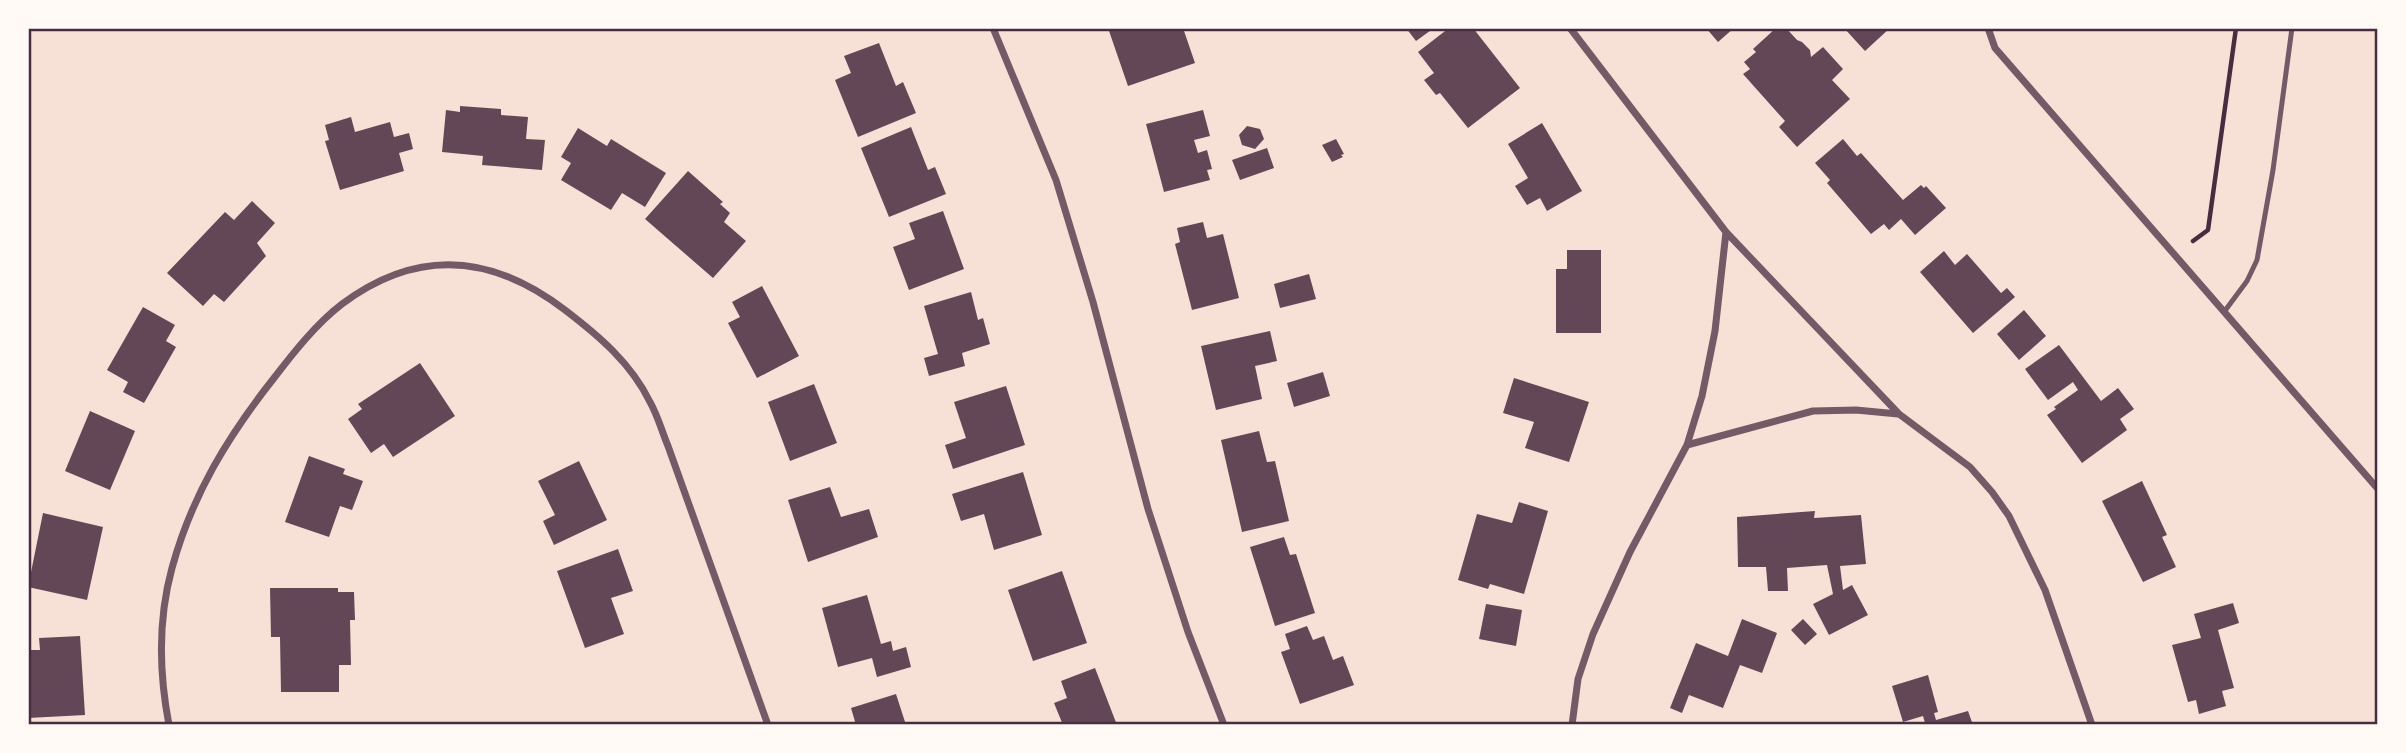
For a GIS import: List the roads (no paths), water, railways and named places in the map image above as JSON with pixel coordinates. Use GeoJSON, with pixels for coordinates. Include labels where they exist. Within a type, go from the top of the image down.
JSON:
{"type":"FeatureCollection","features":[{"type":"Feature","properties":{"kind":"street"},"geometry":{"type":"LineString","coordinates":[[993,28],[1056,180],[1093,302],[1148,509],[1188,632],[1224,725]]}},
{"type":"Feature","properties":{"kind":"street"},"geometry":{"type":"LineString","coordinates":[[1570,28],[1726,232],[1899,414],[1970,467],[1992,492],[2009,516],[2045,590],[2092,725]]}},
{"type":"Feature","properties":{"kind":"street"},"geometry":{"type":"LineString","coordinates":[[1988,28],[1995,48],[2378,489]]}},
{"type":"Feature","properties":{"kind":"street"},"geometry":{"type":"LineString","coordinates":[[1572,725],[1578,678],[1593,634],[1630,552],[1686,445],[1702,397],[1715,331],[1726,232]]}},
{"type":"Feature","properties":{"kind":"street"},"geometry":{"type":"LineString","coordinates":[[169,725],[164,699],[161,652],[163,611],[171,569],[186,525],[216,460],[240,420],[291,356],[341,305],[379,279],[410,268],[442,264],[474,265],[505,274],[547,296],[597,334],[626,364],[650,402],[668,446],[768,725]]}},
{"type":"Feature","properties":{"kind":"street"},"geometry":{"type":"LineString","coordinates":[[1686,445],[1813,411],[1856,410],[1899,414]]}},
{"type":"Feature","properties":{"kind":"lane"},"geometry":{"type":"LineString","coordinates":[[2224,312],[2247,281],[2257,260],[2273,170],[2292,28]]}}]}
